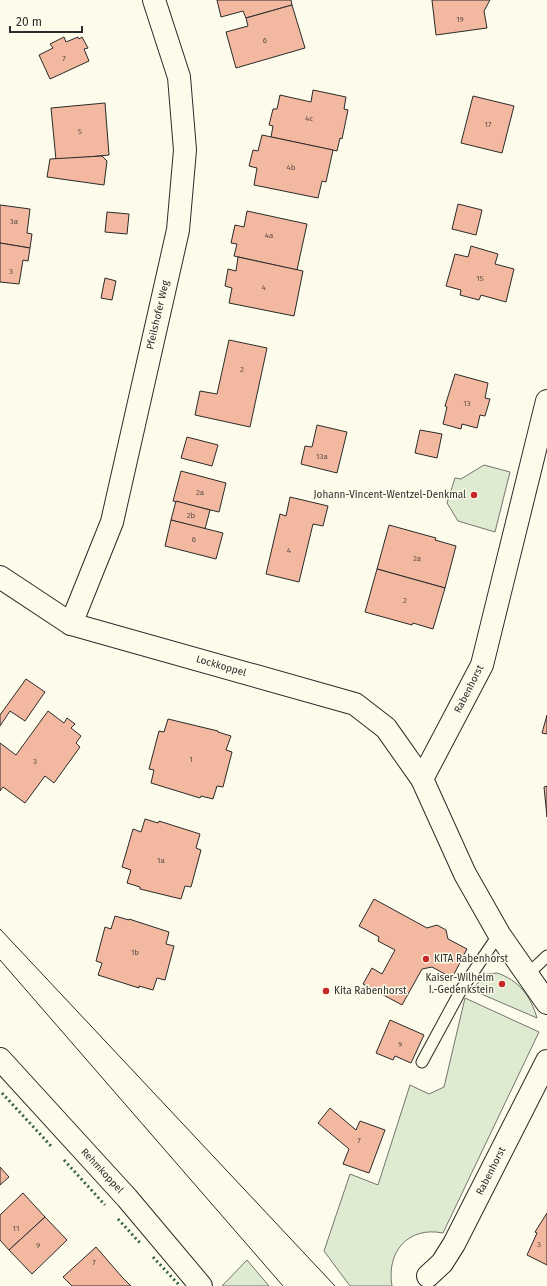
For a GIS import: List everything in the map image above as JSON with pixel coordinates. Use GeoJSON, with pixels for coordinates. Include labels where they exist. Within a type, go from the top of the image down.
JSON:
{"type":"FeatureCollection","features":[{"type":"Feature","properties":{"kind":"street","name":"Pfeilshofer Weg"},"geometry":{"type":"LineString","coordinates":[[71,624],[112,522],[178,230],[185,150],[179,77],[154,0]]}},
{"type":"Feature","properties":{"kind":"street","name":"Rabenhorst"},"geometry":{"type":"LineString","coordinates":[[422,779],[482,665],[547,401]]}},
{"type":"Feature","properties":{"kind":"street","name":"Lockkoppel"},"geometry":{"type":"LineString","coordinates":[[0,577],[71,624],[355,704],[386,728],[422,779]]}},
{"type":"Feature","properties":{"kind":"street"},"geometry":{"type":"LineString","coordinates":[[422,779],[465,874],[498,934],[547,1003]]}},
{"type":"Feature","properties":{"kind":"street","name":"Rehmkoppel"},"geometry":{"type":"LineString","coordinates":[[0,1059],[127,1198],[201,1286]]}},
{"type":"Feature","properties":{"kind":"street","name":"Rabenhorst"},"geometry":{"type":"LineString","coordinates":[[428,1276],[442,1264],[454,1244],[547,1061]]}},
{"type":"Feature","properties":{"kind":"lane"},"geometry":{"type":"LineString","coordinates":[[422,1062],[461,990],[498,934]]}},
{"type":"Feature","properties":{"kind":"lane"},"geometry":{"type":"LineString","coordinates":[[527,975],[547,956]]}},
{"type":"Feature","properties":{"kind":"green space"},"geometry":{"type":"Polygon","coordinates":[[[484,465],[510,472],[495,532],[458,521],[447,503],[455,478],[461,479],[484,465]]]}},
{"type":"Feature","properties":{"kind":"green space"},"geometry":{"type":"Polygon","coordinates":[[[497,973],[512,980],[523,990],[528,996],[537,1018],[472,990],[485,974],[497,973]]]}},
{"type":"Feature","properties":{"kind":"green space"},"geometry":{"type":"Polygon","coordinates":[[[465,998],[539,1032],[443,1233],[431,1232],[419,1234],[402,1244],[396,1252],[393,1262],[391,1274],[392,1286],[350,1286],[324,1251],[350,1174],[378,1185],[410,1085],[429,1094],[444,1087],[465,998]]]}},
{"type":"Feature","properties":{"kind":"green space"},"geometry":{"type":"Polygon","coordinates":[[[247,1260],[269,1286],[222,1286],[247,1260]]]}},
{"type":"Feature","properties":{"kind":"building"},"geometry":{"type":"Polygon","coordinates":[[[217,0],[291,0],[292,5],[246,18],[243,11],[221,17],[217,0]]]}},
{"type":"Feature","properties":{"kind":"building"},"geometry":{"type":"Polygon","coordinates":[[[432,0],[490,0],[484,11],[487,28],[436,35],[432,0]]]}},
{"type":"Feature","properties":{"kind":"building"},"geometry":{"type":"Polygon","coordinates":[[[292,5],[305,48],[236,68],[226,32],[248,26],[246,18],[292,5]]]}},
{"type":"Feature","properties":{"kind":"building"},"geometry":{"type":"Polygon","coordinates":[[[64,37],[66,42],[82,37],[88,48],[84,49],[89,61],[50,79],[39,55],[53,48],[50,44],[64,37]]]}},
{"type":"Feature","properties":{"kind":"building"},"geometry":{"type":"Polygon","coordinates":[[[313,90],[346,97],[344,109],[348,110],[342,139],[340,138],[337,151],[271,137],[273,126],[269,125],[273,109],[277,109],[280,95],[311,102],[313,90]]]}},
{"type":"Feature","properties":{"kind":"building"},"geometry":{"type":"Polygon","coordinates":[[[473,96],[514,106],[502,153],[461,143],[473,96]]]}},
{"type":"Feature","properties":{"kind":"building"},"geometry":{"type":"Polygon","coordinates":[[[105,103],[109,155],[56,160],[51,108],[105,103]]]}},
{"type":"Feature","properties":{"kind":"building"},"geometry":{"type":"Polygon","coordinates":[[[262,135],[333,150],[326,182],[322,181],[318,198],[254,185],[257,168],[249,166],[253,150],[258,151],[262,135]]]}},
{"type":"Feature","properties":{"kind":"building"},"geometry":{"type":"Polygon","coordinates":[[[102,156],[107,161],[104,185],[47,177],[50,159],[102,156]]]}},
{"type":"Feature","properties":{"kind":"building"},"geometry":{"type":"Polygon","coordinates":[[[458,204],[482,210],[476,235],[452,229],[458,204]]]}},
{"type":"Feature","properties":{"kind":"building"},"geometry":{"type":"Polygon","coordinates":[[[0,205],[30,209],[27,233],[32,234],[30,248],[0,243],[0,205]]]}},
{"type":"Feature","properties":{"kind":"building"},"geometry":{"type":"Polygon","coordinates":[[[247,211],[307,224],[297,270],[234,256],[237,244],[231,243],[235,225],[244,227],[247,211]]]}},
{"type":"Feature","properties":{"kind":"building"},"geometry":{"type":"Polygon","coordinates":[[[107,212],[129,214],[127,234],[105,232],[107,212]]]}},
{"type":"Feature","properties":{"kind":"building"},"geometry":{"type":"Polygon","coordinates":[[[0,243],[30,248],[28,261],[23,260],[19,284],[0,282],[0,243]]]}},
{"type":"Feature","properties":{"kind":"building"},"geometry":{"type":"Polygon","coordinates":[[[471,246],[498,254],[495,264],[514,269],[506,302],[481,295],[479,300],[460,295],[461,290],[446,286],[455,254],[468,257],[471,246]]]}},
{"type":"Feature","properties":{"kind":"building"},"geometry":{"type":"Polygon","coordinates":[[[238,257],[303,271],[294,316],[229,303],[232,288],[225,286],[228,269],[236,271],[238,257]]]}},
{"type":"Feature","properties":{"kind":"building"},"geometry":{"type":"Polygon","coordinates":[[[105,278],[116,281],[112,300],[101,298],[105,278]]]}},
{"type":"Feature","properties":{"kind":"building"},"geometry":{"type":"Polygon","coordinates":[[[229,340],[267,348],[250,427],[195,415],[200,391],[217,394],[229,340]]]}},
{"type":"Feature","properties":{"kind":"building"},"geometry":{"type":"Polygon","coordinates":[[[455,374],[488,383],[485,398],[490,399],[485,416],[480,415],[477,428],[462,424],[461,429],[443,424],[447,407],[445,406],[455,374]]]}},
{"type":"Feature","properties":{"kind":"building"},"geometry":{"type":"Polygon","coordinates":[[[317,425],[347,432],[337,473],[301,464],[305,446],[312,447],[317,425]]]}},
{"type":"Feature","properties":{"kind":"building"},"geometry":{"type":"Polygon","coordinates":[[[420,430],[442,434],[437,458],[415,453],[420,430]]]}},
{"type":"Feature","properties":{"kind":"building"},"geometry":{"type":"Polygon","coordinates":[[[187,437],[218,445],[212,466],[181,458],[187,437]]]}},
{"type":"Feature","properties":{"kind":"building"},"geometry":{"type":"Polygon","coordinates":[[[181,471],[226,483],[219,512],[173,501],[181,471]]]}},
{"type":"Feature","properties":{"kind":"building"},"geometry":{"type":"Polygon","coordinates":[[[290,497],[328,506],[323,526],[313,524],[299,582],[266,574],[280,514],[286,516],[290,497]]]}},
{"type":"Feature","properties":{"kind":"building"},"geometry":{"type":"Polygon","coordinates":[[[176,501],[210,510],[205,529],[171,520],[176,501]]]}},
{"type":"Feature","properties":{"kind":"building"},"geometry":{"type":"Polygon","coordinates":[[[171,520],[223,533],[216,559],[165,546],[171,520]]]}},
{"type":"Feature","properties":{"kind":"building"},"geometry":{"type":"Polygon","coordinates":[[[389,525],[436,538],[435,540],[456,546],[445,588],[377,569],[389,525]]]}},
{"type":"Feature","properties":{"kind":"building"},"geometry":{"type":"Polygon","coordinates":[[[377,569],[445,588],[433,629],[413,623],[412,625],[365,612],[377,569]]]}},
{"type":"Feature","properties":{"kind":"building"},"geometry":{"type":"Polygon","coordinates":[[[26,679],[45,692],[25,721],[10,711],[0,726],[0,715],[26,679]]]}},
{"type":"Feature","properties":{"kind":"building"},"geometry":{"type":"Polygon","coordinates":[[[48,711],[64,723],[67,718],[75,724],[71,728],[81,736],[76,743],[80,747],[54,783],[45,776],[25,803],[3,787],[0,791],[0,743],[16,755],[48,711]]]}},
{"type":"Feature","properties":{"kind":"building"},"geometry":{"type":"Polygon","coordinates":[[[547,715],[547,734],[542,733],[547,715]]]}},
{"type":"Feature","properties":{"kind":"building"},"geometry":{"type":"Polygon","coordinates":[[[168,719],[218,731],[231,736],[226,750],[232,752],[223,787],[217,786],[213,799],[201,796],[200,798],[151,783],[154,770],[149,769],[159,731],[164,732],[168,719]]]}},
{"type":"Feature","properties":{"kind":"building"},"geometry":{"type":"Polygon","coordinates":[[[547,786],[547,817],[544,787],[547,786]]]}},
{"type":"Feature","properties":{"kind":"building"},"geometry":{"type":"Polygon","coordinates":[[[145,819],[158,823],[159,821],[200,834],[196,848],[201,850],[191,887],[185,886],[181,899],[140,889],[140,887],[127,883],[131,870],[122,867],[133,829],[141,832],[145,819]]]}},
{"type":"Feature","properties":{"kind":"building","name":"KITA Rabenhorst"},"geometry":{"type":"Polygon","coordinates":[[[374,899],[427,928],[437,925],[446,930],[448,939],[467,949],[452,978],[432,967],[422,969],[402,1005],[363,984],[372,968],[382,974],[395,950],[378,941],[379,937],[359,926],[374,899]]]}},
{"type":"Feature","properties":{"kind":"building"},"geometry":{"type":"Polygon","coordinates":[[[115,916],[169,932],[166,944],[174,946],[165,980],[157,978],[153,990],[139,986],[139,988],[98,975],[102,963],[96,961],[105,927],[111,929],[115,916]]]}},
{"type":"Feature","properties":{"kind":"building"},"geometry":{"type":"Polygon","coordinates":[[[390,1020],[424,1035],[411,1063],[395,1056],[393,1060],[376,1053],[390,1020]]]}},
{"type":"Feature","properties":{"kind":"building"},"geometry":{"type":"Polygon","coordinates":[[[330,1108],[356,1130],[360,1121],[385,1130],[369,1173],[343,1164],[349,1149],[318,1123],[330,1108]]]}},
{"type":"Feature","properties":{"kind":"building"},"geometry":{"type":"Polygon","coordinates":[[[0,1167],[9,1177],[0,1185],[0,1167]]]}},
{"type":"Feature","properties":{"kind":"building"},"geometry":{"type":"Polygon","coordinates":[[[23,1193],[45,1217],[9,1250],[0,1240],[0,1215],[23,1193]]]}},
{"type":"Feature","properties":{"kind":"building"},"geometry":{"type":"Polygon","coordinates":[[[547,1213],[547,1265],[527,1255],[537,1233],[535,1232],[547,1213]]]}},
{"type":"Feature","properties":{"kind":"building"},"geometry":{"type":"Polygon","coordinates":[[[45,1217],[67,1240],[32,1274],[9,1250],[45,1217]]]}},
{"type":"Feature","properties":{"kind":"building"},"geometry":{"type":"Polygon","coordinates":[[[96,1247],[131,1286],[72,1286],[63,1277],[96,1247]]]}},
{"type":"Feature","properties":{"kind":"tram line"},"geometry":{"type":"LineString","coordinates":[[0,929],[335,1286]]}},
{"type":"Feature","properties":{"kind":"tram line"},"geometry":{"type":"LineString","coordinates":[[0,960],[283,1286]]}},
{"type":"Feature","properties":{"kind":"hedge"},"geometry":{"type":"LineString","coordinates":[[2,1093],[51,1146]]}},
{"type":"Feature","properties":{"kind":"hedge"},"geometry":{"type":"LineString","coordinates":[[64,1160],[105,1205]]}},
{"type":"Feature","properties":{"kind":"hedge"},"geometry":{"type":"LineString","coordinates":[[118,1219],[141,1244]]}},
{"type":"Feature","properties":{"kind":"hedge"},"geometry":{"type":"LineString","coordinates":[[153,1257],[180,1286]]}},
{"type":"Feature","properties":{"kind":"place","name":"Johann-Vincent-Wentzel-Denkmal"},"geometry":{"type":"Point","coordinates":[474,495]}},
{"type":"Feature","properties":{"kind":"place","name":"KITA Rabenhorst"},"geometry":{"type":"Point","coordinates":[426,959]}},
{"type":"Feature","properties":{"kind":"place","name":"Kaiser-Wilhelm I.-Gedenkstein"},"geometry":{"type":"Point","coordinates":[502,984]}},
{"type":"Feature","properties":{"kind":"place","name":"Kita Rabenhorst"},"geometry":{"type":"Point","coordinates":[326,991]}}]}
